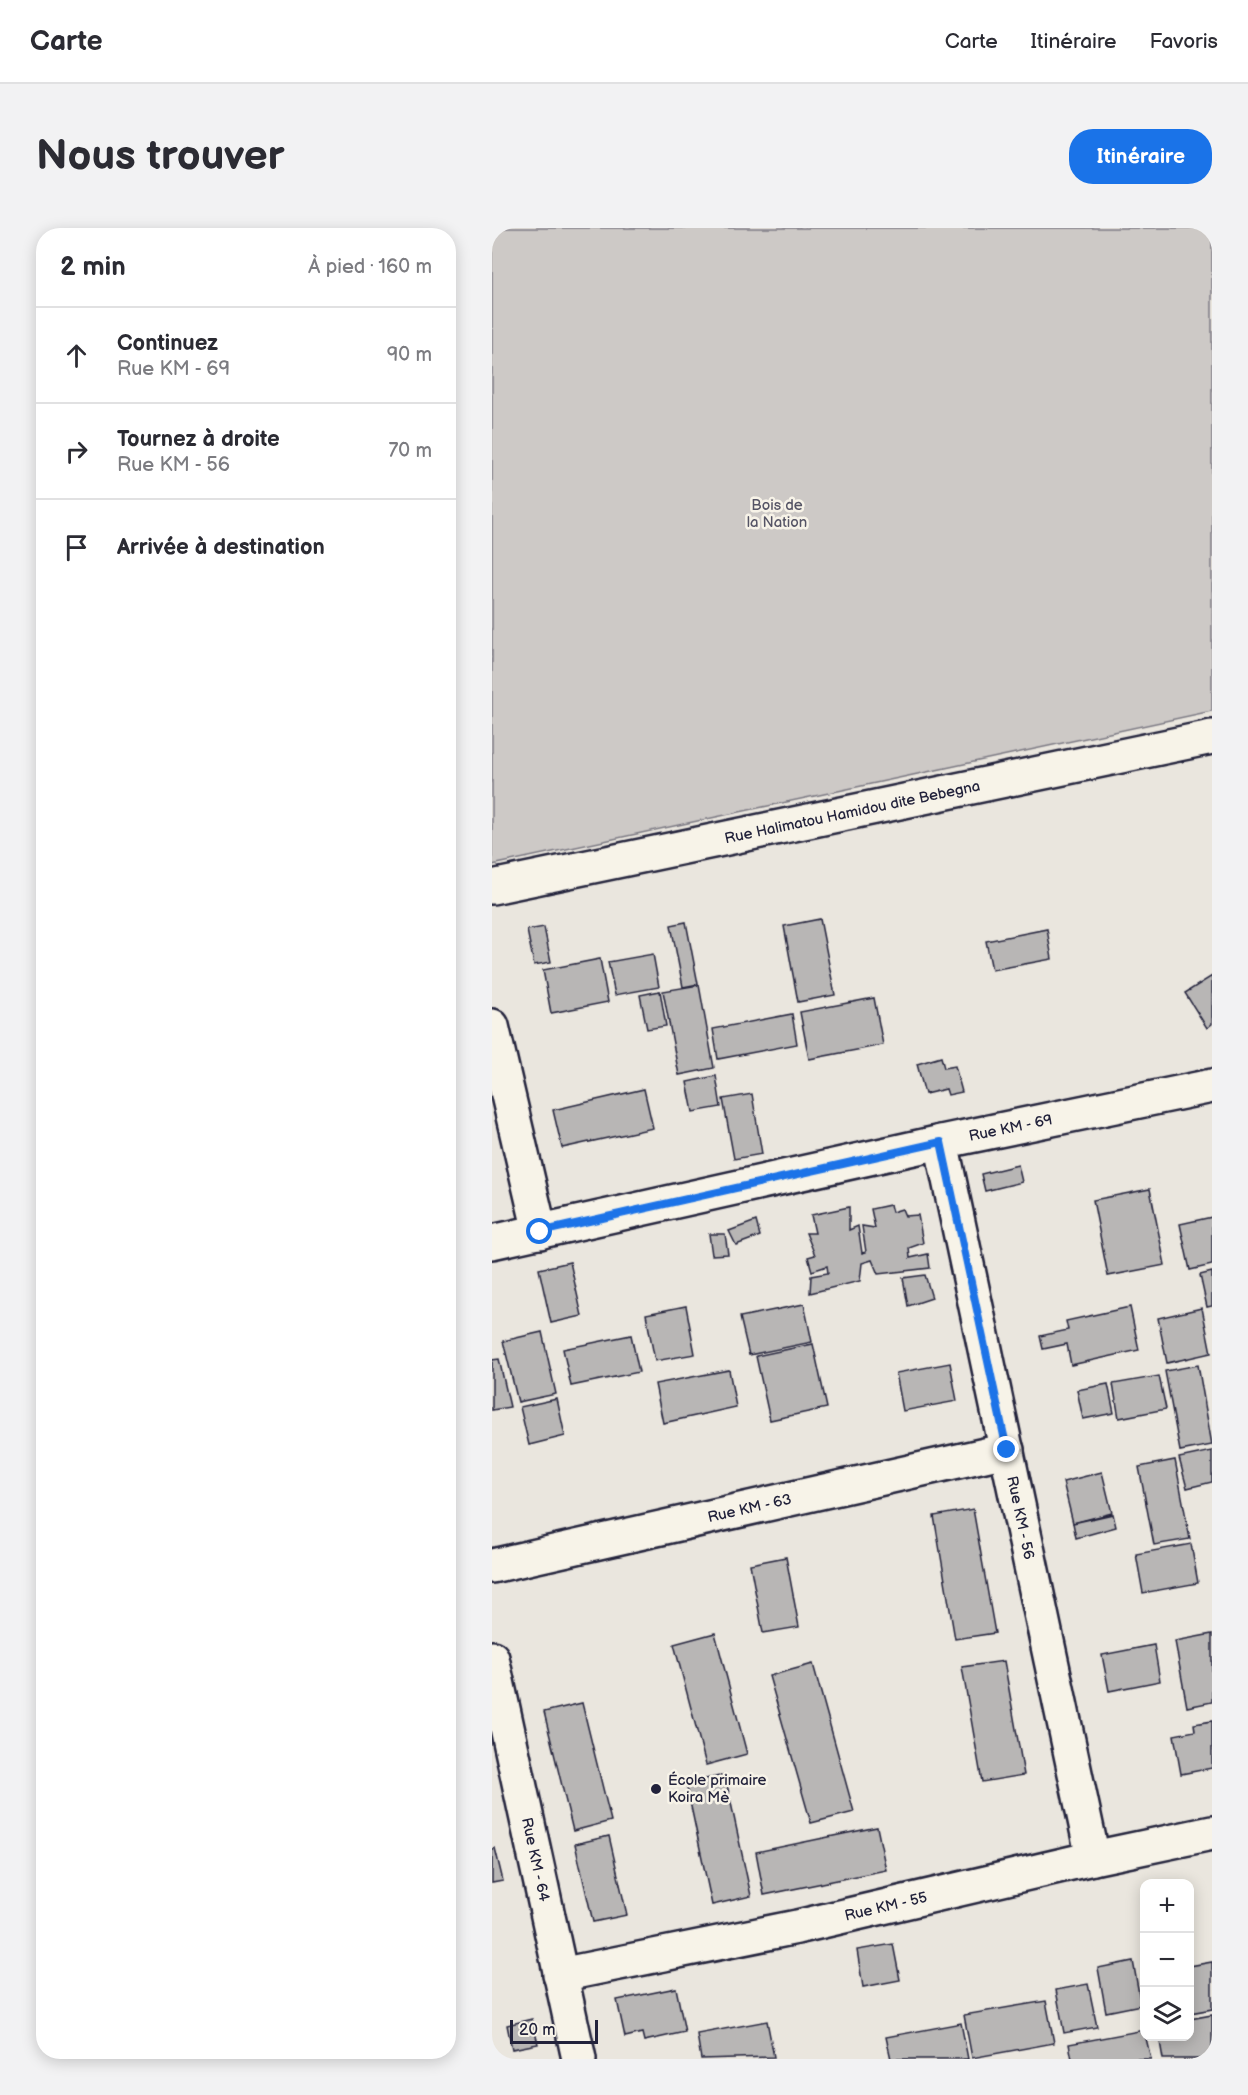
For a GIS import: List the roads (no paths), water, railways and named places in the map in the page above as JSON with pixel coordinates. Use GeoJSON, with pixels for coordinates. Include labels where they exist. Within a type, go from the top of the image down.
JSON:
{"type":"FeatureCollection","features":[{"type":"Feature","properties":{"kind":"street","name":"Rue Halimatou Hamidou dite Bebegna"},"geometry":{"type":"LineString","coordinates":[[492,887],[1212,737]]}},
{"type":"Feature","properties":{"kind":"street"},"geometry":{"type":"LineString","coordinates":[[492,1026],[540,1232]]}},
{"type":"Feature","properties":{"kind":"street","name":"Rue KM - 69"},"geometry":{"type":"LineString","coordinates":[[492,1242],[941,1142],[1212,1086]]}},
{"type":"Feature","properties":{"kind":"street","name":"Rue KM - 56"},"geometry":{"type":"LineString","coordinates":[[941,1142],[1093,1858]]}},
{"type":"Feature","properties":{"kind":"street","name":"Rue KM - 63"},"geometry":{"type":"LineString","coordinates":[[492,1566],[1007,1450]]}},
{"type":"Feature","properties":{"kind":"street","name":"Rue KM - 64"},"geometry":{"type":"LineString","coordinates":[[492,1658],[579,2059]]}},
{"type":"Feature","properties":{"kind":"street","name":"Rue KM - 55"},"geometry":{"type":"LineString","coordinates":[[560,1975],[797,1927],[1093,1858],[1212,1833]]}},
{"type":"Feature","properties":{"kind":"place","name":"École primaire Koira Mè"},"geometry":{"type":"Point","coordinates":[656,1789]}},
{"type":"Feature","properties":{"kind":"park label","name":"Bois de la Nation"},"geometry":{"type":"Point","coordinates":[777,514]}}]}
